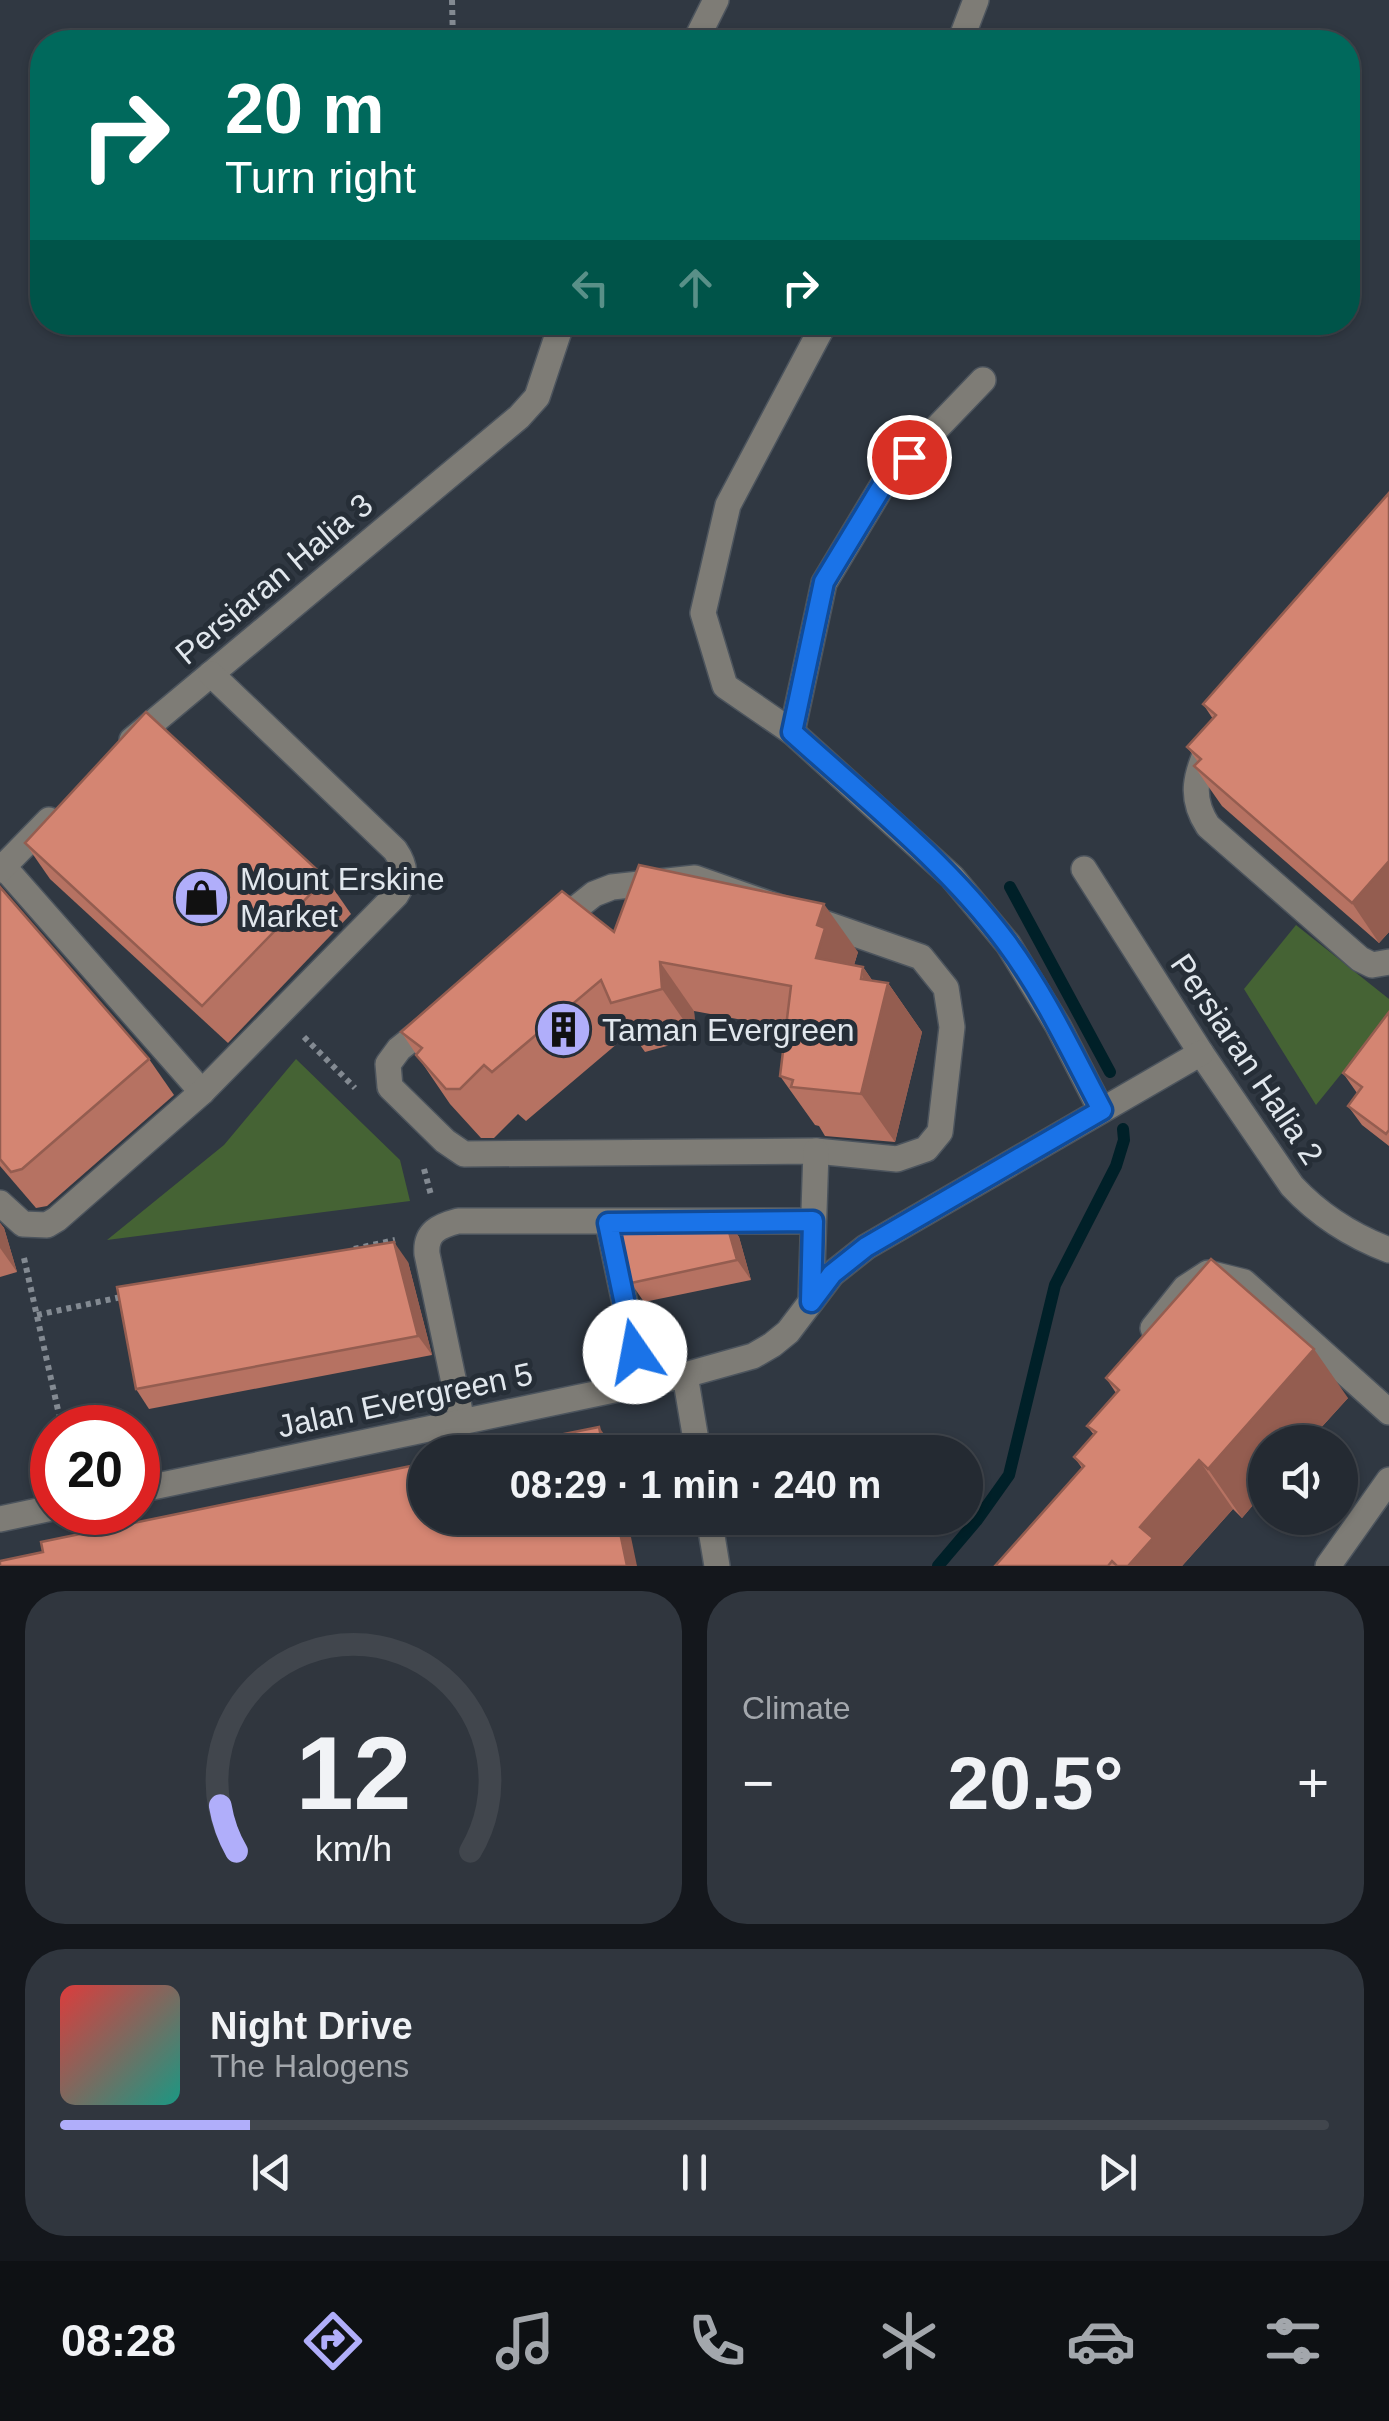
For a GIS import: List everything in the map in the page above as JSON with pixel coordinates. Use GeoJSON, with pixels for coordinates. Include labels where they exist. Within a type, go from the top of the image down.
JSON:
{"type":"FeatureCollection","features":[{"type":"Feature","properties":{"kind":"street"},"geometry":{"type":"LineString","coordinates":[[701,30],[716,0]]}},
{"type":"Feature","properties":{"kind":"street"},"geometry":{"type":"LineString","coordinates":[[965,30],[976,0]]}},
{"type":"Feature","properties":{"kind":"street","name":"Persiaran Halia 3"},"geometry":{"type":"LineString","coordinates":[[120,750],[519,417],[537,397],[558,335]]}},
{"type":"Feature","properties":{"kind":"street"},"geometry":{"type":"LineString","coordinates":[[818,335],[728,505],[703,614],[725,686],[792,732],[952,878],[997,931],[1058,1026],[1102,1110]]}},
{"type":"Feature","properties":{"kind":"street"},"geometry":{"type":"LineString","coordinates":[[792,732],[824,582],[884,483],[983,380]]}},
{"type":"Feature","properties":{"kind":"street"},"geometry":{"type":"LineString","coordinates":[[0,1203],[23,1224],[48,1225],[202,1092],[403,885],[405,872],[395,850],[212,674]]}},
{"type":"Feature","properties":{"kind":"street"},"geometry":{"type":"LineString","coordinates":[[1218,724],[1195,778],[1194,795],[1208,826],[1360,959],[1372,965],[1389,962]]}},
{"type":"Feature","properties":{"kind":"street"},"geometry":{"type":"LineString","coordinates":[[68,802],[2,868],[202,1092]]}},
{"type":"Feature","properties":{"kind":"street","name":"Persiaran Halia 2"},"geometry":{"type":"LineString","coordinates":[[1084,869],[1201,1053],[1292,1186],[1310,1206],[1352,1234],[1389,1250]]}},
{"type":"Feature","properties":{"kind":"street"},"geometry":{"type":"LineString","coordinates":[[695,878],[922,957],[946,988],[952,1028],[940,1132],[926,1148],[897,1159],[816,1151],[464,1154],[445,1141],[390,1087],[388,1064],[399,1049],[594,894],[612,886],[695,878]]}},
{"type":"Feature","properties":{"kind":"street","name":"Jalan Evergreen 5"},"geometry":{"type":"LineString","coordinates":[[160,1485],[685,1376],[752,1356],[788,1332],[832,1274],[866,1247],[1201,1053]]}},
{"type":"Feature","properties":{"kind":"street"},"geometry":{"type":"LineString","coordinates":[[811,1302],[816,1151]]}},
{"type":"Feature","properties":{"kind":"street"},"geometry":{"type":"LineString","coordinates":[[462,1421],[427,1254],[434,1221],[813,1221]]}},
{"type":"Feature","properties":{"kind":"street"},"geometry":{"type":"LineString","coordinates":[[608,1223],[642,1384]]}},
{"type":"Feature","properties":{"kind":"street"},"geometry":{"type":"LineString","coordinates":[[1135,1356],[1143,1339],[1185,1288],[1208,1273],[1244,1282],[1389,1412]]}},
{"type":"Feature","properties":{"kind":"street"},"geometry":{"type":"LineString","coordinates":[[685,1376],[695,1435]]}},
{"type":"Feature","properties":{"kind":"street"},"geometry":{"type":"LineString","coordinates":[[1328,1566],[1389,1480]]}},
{"type":"Feature","properties":{"kind":"street"},"geometry":{"type":"LineString","coordinates":[[0,1519],[30,1513]]}},
{"type":"Feature","properties":{"kind":"street"},"geometry":{"type":"LineString","coordinates":[[712,1535],[717,1566]]}},
{"type":"Feature","properties":{"kind":"path"},"geometry":{"type":"LineString","coordinates":[[452,0],[453,30]]}},
{"type":"Feature","properties":{"kind":"path"},"geometry":{"type":"LineString","coordinates":[[337,1252],[434,1221],[420,1154]]}},
{"type":"Feature","properties":{"kind":"path"},"geometry":{"type":"LineString","coordinates":[[25,1262],[57,1405]]}},
{"type":"Feature","properties":{"kind":"path"},"geometry":{"type":"LineString","coordinates":[[37,1315],[131,1296]]}},
{"type":"Feature","properties":{"kind":"green space"},"geometry":{"type":"Polygon","coordinates":[[[1296,925],[1389,999],[1389,1015],[1316,1105],[1244,989],[1296,925]]]}},
{"type":"Feature","properties":{"kind":"green space"},"geometry":{"type":"Polygon","coordinates":[[[296,1059],[400,1160],[410,1201],[107,1240],[224,1145],[296,1059]]]}},
{"type":"Feature","properties":{"kind":"building"},"geometry":{"type":"Polygon","coordinates":[[[1389,493],[1389,861],[1352,903],[1194,766],[1201,759],[1187,747],[1216,715],[1203,704],[1389,493]]]}},
{"type":"Feature","properties":{"kind":"building","name":"Mount Erskine Market"},"geometry":{"type":"Polygon","coordinates":[[[146,712],[326,878],[202,1006],[25,843],[146,712]]]}},
{"type":"Feature","properties":{"kind":"building"},"geometry":{"type":"Polygon","coordinates":[[[639,865],[824,904],[817,925],[825,928],[816,958],[863,967],[861,979],[888,983],[861,1094],[791,1087],[793,1080],[780,1076],[791,986],[660,962],[662,989],[611,1003],[601,980],[492,1072],[484,1065],[460,1089],[446,1089],[416,1055],[422,1048],[401,1032],[562,891],[614,932],[639,865]]]}},
{"type":"Feature","properties":{"kind":"building"},"geometry":{"type":"Polygon","coordinates":[[[0,887],[149,1059],[22,1169],[11,1172],[0,1159],[0,887]]]}},
{"type":"Feature","properties":{"kind":"building"},"geometry":{"type":"Polygon","coordinates":[[[1389,1012],[1386,1134],[1348,1106],[1362,1087],[1343,1073],[1389,1012]]]}},
{"type":"Feature","properties":{"kind":"building"},"geometry":{"type":"Polygon","coordinates":[[[725,1218],[737,1260],[631,1283],[619,1234],[725,1218]]]}},
{"type":"Feature","properties":{"kind":"building"},"geometry":{"type":"Polygon","coordinates":[[[394,1242],[418,1336],[136,1389],[117,1287],[394,1242]]]}},
{"type":"Feature","properties":{"kind":"building"},"geometry":{"type":"Polygon","coordinates":[[[1211,1259],[1314,1349],[1208,1469],[1199,1460],[1140,1527],[1153,1538],[1128,1566],[1117,1566],[1112,1561],[1108,1566],[995,1566],[1084,1466],[1074,1457],[1096,1432],[1087,1426],[1119,1390],[1106,1378],[1211,1259]]]}},
{"type":"Feature","properties":{"kind":"building"},"geometry":{"type":"Polygon","coordinates":[[[599,1427],[601,1435],[559,1435],[599,1427]]]}},
{"type":"Feature","properties":{"kind":"building"},"geometry":{"type":"Polygon","coordinates":[[[408,1466],[408,1535],[621,1535],[627,1566],[0,1566],[0,1561],[43,1552],[41,1542],[75,1535],[160,1535],[160,1518],[408,1466]]]}},
{"type":"Feature","properties":{"kind":"waterway"},"geometry":{"type":"LineString","coordinates":[[1010,887],[1110,1072]]}},
{"type":"Feature","properties":{"kind":"waterway"},"geometry":{"type":"LineString","coordinates":[[938,1566],[1009,1475],[1055,1285],[1116,1166],[1124,1140],[1123,1129]]}},
{"type":"Feature","properties":{"kind":"place","name":"Mount Erskine Market"},"geometry":{"type":"Point","coordinates":[201,897]}},
{"type":"Feature","properties":{"kind":"place","name":"Taman Evergreen"},"geometry":{"type":"Point","coordinates":[563,1030]}},
{"type":"Feature","properties":{"kind":"route"},"geometry":{"type":"LineString","coordinates":[[635,1352],[608,1223],[813,1221],[811,1302],[832,1274],[866,1247],[1102,1110],[1058,1026],[1008,944],[952,878],[792,732],[824,582],[884,483],[909,457]]}}]}
